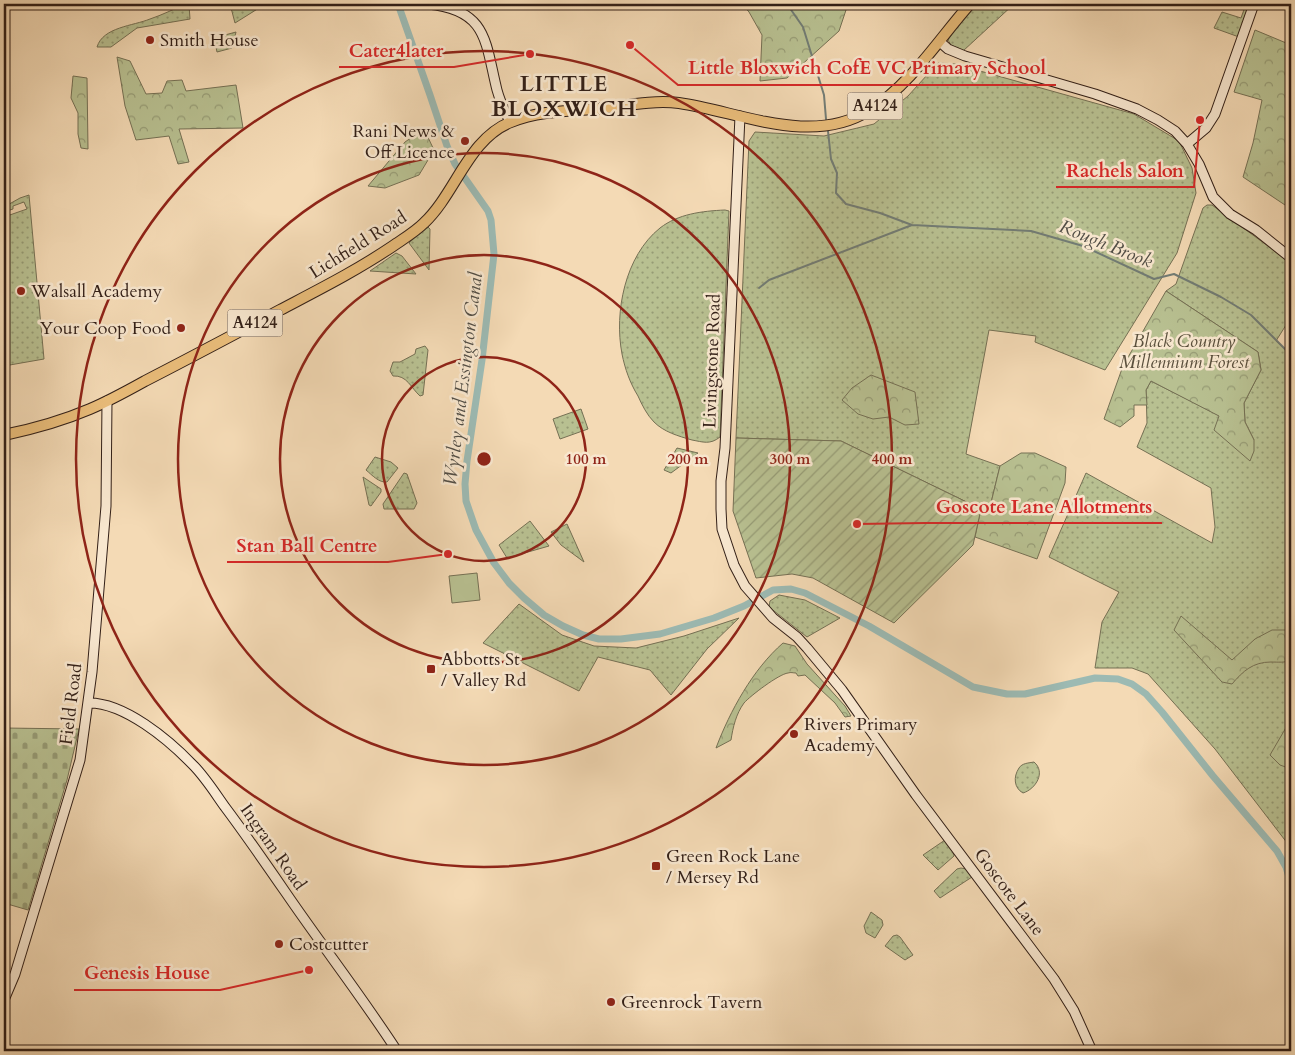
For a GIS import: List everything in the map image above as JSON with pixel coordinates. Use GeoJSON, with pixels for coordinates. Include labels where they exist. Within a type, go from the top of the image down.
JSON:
{"type":"FeatureCollection","features":[{"type":"Feature","properties":{"kind":"main road","name":"A4124"},"geometry":{"type":"LineString","coordinates":[[740,116],[778,126],[806,127],[838,124],[868,111],[890,95],[908,78],[970,4]]}},
{"type":"Feature","properties":{"kind":"main road","name":"Lichfield Road"},"geometry":{"type":"LineString","coordinates":[[4,435],[35,428],[88,410],[213,347],[366,264],[424,223],[440,206],[466,165],[484,142],[500,127],[510,122],[551,114],[652,103],[676,103],[721,110],[740,116]]}},
{"type":"Feature","properties":{"kind":"street"},"geometry":{"type":"LineString","coordinates":[[428,4],[451,8],[467,15],[478,25],[484,38],[501,102],[510,122]]}},
{"type":"Feature","properties":{"kind":"street"},"geometry":{"type":"LineString","coordinates":[[1187,144],[1198,137],[1215,114],[1254,4]]}},
{"type":"Feature","properties":{"kind":"street"},"geometry":{"type":"LineString","coordinates":[[940,42],[948,49],[965,56],[1095,94],[1137,109],[1175,131],[1187,144],[1199,164],[1213,197],[1230,214],[1256,230],[1291,258]]}},
{"type":"Feature","properties":{"kind":"street","name":"Livingstone Road"},"geometry":{"type":"LineString","coordinates":[[740,116],[721,509],[722,529],[727,549],[746,586],[763,608],[797,637],[825,669],[842,690],[890,760]]}},
{"type":"Feature","properties":{"kind":"street","name":"Field Road"},"geometry":{"type":"LineString","coordinates":[[4,1000],[20,959],[80,760],[92,672],[106,506],[107,401]]}},
{"type":"Feature","properties":{"kind":"street","name":"Ingram Road"},"geometry":{"type":"LineString","coordinates":[[88,703],[114,708],[137,720],[170,742],[195,766],[367,1005],[397,1051]]}},
{"type":"Feature","properties":{"kind":"street","name":"Goscote Lane"},"geometry":{"type":"LineString","coordinates":[[890,760],[1054,979],[1074,1012],[1092,1051]]}},
{"type":"Feature","properties":{"kind":"green space"},"geometry":{"type":"Polygon","coordinates":[[[186,4],[193,4],[189,5],[190,19],[137,28],[111,47],[97,47],[100,40],[112,31],[186,4]]]}},
{"type":"Feature","properties":{"kind":"green space"},"geometry":{"type":"Polygon","coordinates":[[[230,4],[258,5],[259,8],[235,23],[230,4]]]}},
{"type":"Feature","properties":{"kind":"green space"},"geometry":{"type":"Polygon","coordinates":[[[742,4],[848,4],[839,31],[787,78],[760,81],[762,35],[749,12],[742,4]]]}},
{"type":"Feature","properties":{"kind":"green space"},"geometry":{"type":"Polygon","coordinates":[[[975,4],[1014,4],[963,51],[951,45],[948,40],[964,15],[975,4]]]}},
{"type":"Feature","properties":{"kind":"green space"},"geometry":{"type":"Polygon","coordinates":[[[1246,4],[1250,4],[1239,37],[1214,28],[1222,12],[1241,18],[1246,4]]]}},
{"type":"Feature","properties":{"kind":"green space"},"geometry":{"type":"Polygon","coordinates":[[[1255,30],[1291,45],[1291,209],[1243,177],[1253,143],[1262,100],[1234,92],[1255,30]]]}},
{"type":"Feature","properties":{"kind":"green space"},"geometry":{"type":"Polygon","coordinates":[[[236,32],[232,48],[217,52],[214,38],[236,32]]]}},
{"type":"Feature","properties":{"kind":"green space"},"geometry":{"type":"Polygon","coordinates":[[[117,57],[130,61],[146,94],[162,93],[167,81],[182,80],[186,91],[236,85],[243,128],[179,129],[189,162],[178,164],[169,136],[136,140],[125,106],[117,57]]]}},
{"type":"Feature","properties":{"kind":"green space"},"geometry":{"type":"Polygon","coordinates":[[[938,63],[955,64],[1134,114],[1179,141],[1192,168],[1196,193],[1177,253],[1105,370],[1035,342],[1036,336],[989,330],[966,454],[1000,466],[989,511],[981,509],[841,441],[736,438],[749,141],[755,132],[824,136],[874,124],[908,96],[938,63]]]}},
{"type":"Feature","properties":{"kind":"green space"},"geometry":{"type":"Polygon","coordinates":[[[73,76],[87,78],[88,149],[81,148],[78,134],[78,113],[71,98],[73,76]]]}},
{"type":"Feature","properties":{"kind":"green space"},"geometry":{"type":"Polygon","coordinates":[[[424,129],[434,150],[419,175],[385,188],[368,186],[405,142],[424,129]]]}},
{"type":"Feature","properties":{"kind":"green space","name":"Walsall Academy"},"geometry":{"type":"Polygon","coordinates":[[[29,195],[44,359],[4,366],[4,217],[27,209],[24,202],[4,212],[4,207],[29,195]]]}},
{"type":"Feature","properties":{"kind":"green space"},"geometry":{"type":"Polygon","coordinates":[[[1207,205],[1212,205],[1291,263],[1291,317],[1276,341],[1289,353],[1291,350],[1291,848],[1215,749],[1148,674],[1132,668],[1095,668],[1102,622],[1119,592],[1049,557],[1086,473],[1212,543],[1215,527],[1211,488],[1137,447],[1147,423],[1146,390],[1151,381],[1220,416],[1254,440],[1245,422],[1244,403],[1261,370],[1258,352],[1166,291],[1176,284],[1203,208],[1207,205]]]}},
{"type":"Feature","properties":{"kind":"green space"},"geometry":{"type":"Polygon","coordinates":[[[729,211],[720,437],[710,442],[703,442],[667,431],[654,422],[645,410],[630,381],[623,360],[620,338],[621,303],[630,269],[648,240],[660,228],[682,216],[729,211]]]}},
{"type":"Feature","properties":{"kind":"green space"},"geometry":{"type":"Polygon","coordinates":[[[427,226],[430,229],[429,270],[409,243],[427,226]]]}},
{"type":"Feature","properties":{"kind":"green space"},"geometry":{"type":"Polygon","coordinates":[[[396,253],[402,256],[416,274],[370,271],[396,253]]]}},
{"type":"Feature","properties":{"kind":"green space","name":"Black Country Millennium Forest"},"geometry":{"type":"Polygon","coordinates":[[[1166,291],[1258,352],[1261,370],[1244,403],[1245,422],[1254,440],[1254,451],[1250,461],[1214,430],[1219,416],[1151,381],[1146,390],[1147,405],[1134,405],[1134,416],[1120,427],[1104,419],[1123,366],[1166,291]]]}},
{"type":"Feature","properties":{"kind":"green space"},"geometry":{"type":"Polygon","coordinates":[[[425,346],[428,350],[423,395],[420,396],[405,380],[398,376],[393,376],[390,371],[393,362],[400,362],[415,354],[416,349],[425,346]]]}},
{"type":"Feature","properties":{"kind":"green space"},"geometry":{"type":"Polygon","coordinates":[[[871,375],[915,392],[919,424],[905,425],[889,417],[873,419],[858,414],[842,400],[852,388],[871,375]]]}},
{"type":"Feature","properties":{"kind":"green space"},"geometry":{"type":"Polygon","coordinates":[[[581,409],[588,429],[560,439],[553,419],[581,409]]]}},
{"type":"Feature","properties":{"kind":"green space"},"geometry":{"type":"Polygon","coordinates":[[[736,438],[841,441],[981,509],[973,545],[894,623],[813,578],[792,574],[756,578],[733,511],[736,438]]]}},
{"type":"Feature","properties":{"kind":"green space"},"geometry":{"type":"Polygon","coordinates":[[[677,448],[698,453],[671,473],[664,470],[677,448]]]}},
{"type":"Feature","properties":{"kind":"green space"},"geometry":{"type":"Polygon","coordinates":[[[1021,453],[1035,453],[1066,467],[1065,483],[1037,559],[975,537],[981,509],[989,511],[1000,466],[1021,453]]]}},
{"type":"Feature","properties":{"kind":"green space"},"geometry":{"type":"Polygon","coordinates":[[[375,457],[391,462],[398,468],[387,482],[378,480],[366,470],[375,457]]]}},
{"type":"Feature","properties":{"kind":"green space"},"geometry":{"type":"Polygon","coordinates":[[[404,473],[407,474],[417,503],[414,509],[384,509],[383,504],[404,473]]]}},
{"type":"Feature","properties":{"kind":"green space"},"geometry":{"type":"Polygon","coordinates":[[[363,477],[381,489],[381,492],[371,506],[369,505],[363,477]]]}},
{"type":"Feature","properties":{"kind":"green space"},"geometry":{"type":"Polygon","coordinates":[[[530,521],[549,546],[507,558],[499,545],[530,521]]]}},
{"type":"Feature","properties":{"kind":"green space"},"geometry":{"type":"Polygon","coordinates":[[[567,524],[584,562],[561,545],[551,532],[567,524]]]}},
{"type":"Feature","properties":{"kind":"green space"},"geometry":{"type":"Polygon","coordinates":[[[477,573],[480,600],[452,603],[449,576],[477,573]]]}},
{"type":"Feature","properties":{"kind":"green space"},"geometry":{"type":"Polygon","coordinates":[[[779,595],[805,600],[840,618],[807,637],[769,607],[770,601],[779,595]]]}},
{"type":"Feature","properties":{"kind":"green space"},"geometry":{"type":"Polygon","coordinates":[[[519,604],[562,635],[594,646],[636,648],[684,636],[739,618],[707,649],[671,695],[650,670],[598,657],[579,691],[483,643],[519,604]]]}},
{"type":"Feature","properties":{"kind":"green space"},"geometry":{"type":"Polygon","coordinates":[[[1181,616],[1232,660],[1255,639],[1272,630],[1291,630],[1291,660],[1265,662],[1244,671],[1232,684],[1222,682],[1174,630],[1181,616]]]}},
{"type":"Feature","properties":{"kind":"green space"},"geometry":{"type":"Polygon","coordinates":[[[783,643],[795,646],[807,664],[845,706],[851,716],[845,717],[835,703],[805,675],[798,676],[796,673],[784,674],[744,703],[735,721],[731,740],[716,748],[735,705],[752,678],[772,653],[783,643]]]}},
{"type":"Feature","properties":{"kind":"green space"},"geometry":{"type":"Polygon","coordinates":[[[1291,719],[1291,769],[1280,765],[1270,755],[1291,719]]]}},
{"type":"Feature","properties":{"kind":"green space"},"geometry":{"type":"Polygon","coordinates":[[[4,728],[79,729],[67,780],[28,910],[4,903],[4,728]]]}},
{"type":"Feature","properties":{"kind":"green space"},"geometry":{"type":"Polygon","coordinates":[[[1034,762],[1038,766],[1038,780],[1032,788],[1023,793],[1016,785],[1017,771],[1022,765],[1034,762]]]}},
{"type":"Feature","properties":{"kind":"green space"},"geometry":{"type":"Polygon","coordinates":[[[945,840],[953,851],[954,856],[938,870],[923,855],[945,840]]]}},
{"type":"Feature","properties":{"kind":"green space"},"geometry":{"type":"Polygon","coordinates":[[[957,869],[966,869],[972,877],[940,898],[934,891],[957,869]]]}},
{"type":"Feature","properties":{"kind":"green space"},"geometry":{"type":"Polygon","coordinates":[[[871,912],[882,920],[883,925],[875,938],[866,933],[864,926],[871,912]]]}},
{"type":"Feature","properties":{"kind":"green space"},"geometry":{"type":"Polygon","coordinates":[[[897,935],[913,955],[905,960],[885,946],[893,936],[897,935]]]}},
{"type":"Feature","properties":{"kind":"waterway","name":"Wyrley and Essington Canal"},"geometry":{"type":"LineString","coordinates":[[398,4],[447,146],[455,164],[488,211],[491,220],[494,254],[482,360],[467,461],[466,501],[476,530],[494,563],[509,583],[524,598],[544,615],[583,635],[599,639],[621,639],[660,634],[714,618],[744,606],[773,590],[791,589],[805,593],[869,626],[973,687],[1007,694],[1025,694],[1095,678],[1118,679],[1132,684],[1146,694],[1162,712],[1213,776],[1277,851],[1286,867],[1291,884]]}},
{"type":"Feature","properties":{"kind":"waterway","name":"Rough Brook"},"geometry":{"type":"LineString","coordinates":[[787,4],[803,27],[824,95],[826,119]]}},
{"type":"Feature","properties":{"kind":"waterway","name":"Rough Brook"},"geometry":{"type":"LineString","coordinates":[[828,131],[831,159],[837,173],[836,193],[846,204],[880,213],[912,225],[1031,231],[1083,246],[1154,279],[1174,274],[1221,297],[1251,315],[1291,355]]}},
{"type":"Feature","properties":{"kind":"waterway"},"geometry":{"type":"LineString","coordinates":[[759,288],[769,280],[912,225]]}},
{"type":"Feature","properties":{"kind":"place","name":"Smith House"},"geometry":{"type":"Point","coordinates":[150,40]}},
{"type":"Feature","properties":{"kind":"place","name":"Little Bloxwich CofE VC Primary School"},"geometry":{"type":"Point","coordinates":[630,45]}},
{"type":"Feature","properties":{"kind":"place","name":"Cater4later"},"geometry":{"type":"Point","coordinates":[530,54]}},
{"type":"Feature","properties":{"kind":"place","name":"Rachels Salon"},"geometry":{"type":"Point","coordinates":[1200,120]}},
{"type":"Feature","properties":{"kind":"place","name":"Rani News & Off Licence"},"geometry":{"type":"Point","coordinates":[465,141]}},
{"type":"Feature","properties":{"kind":"place","name":"Walsall Academy"},"geometry":{"type":"Point","coordinates":[21,291]}},
{"type":"Feature","properties":{"kind":"place","name":"Your Coop Food"},"geometry":{"type":"Point","coordinates":[181,328]}},
{"type":"Feature","properties":{"kind":"place","name":"Goscote Lane Allotments"},"geometry":{"type":"Point","coordinates":[857,524]}},
{"type":"Feature","properties":{"kind":"place","name":"Stan Ball Centre"},"geometry":{"type":"Point","coordinates":[448,554]}},
{"type":"Feature","properties":{"kind":"place","name":"Abbotts St / Valley Rd"},"geometry":{"type":"Point","coordinates":[431,669]}},
{"type":"Feature","properties":{"kind":"place","name":"Rivers Primary Academy"},"geometry":{"type":"Point","coordinates":[794,734]}},
{"type":"Feature","properties":{"kind":"place","name":"Green Rock Lane / Mersey Rd"},"geometry":{"type":"Point","coordinates":[656,866]}},
{"type":"Feature","properties":{"kind":"place","name":"Costcutter"},"geometry":{"type":"Point","coordinates":[279,944]}},
{"type":"Feature","properties":{"kind":"place","name":"Genesis House"},"geometry":{"type":"Point","coordinates":[309,970]}},
{"type":"Feature","properties":{"kind":"place","name":"Greenrock Tavern"},"geometry":{"type":"Point","coordinates":[611,1002]}},
{"type":"Feature","properties":{"kind":"district","name":"LITTLE BLOXWICH"},"geometry":{"type":"Point","coordinates":[564,96]}}]}
